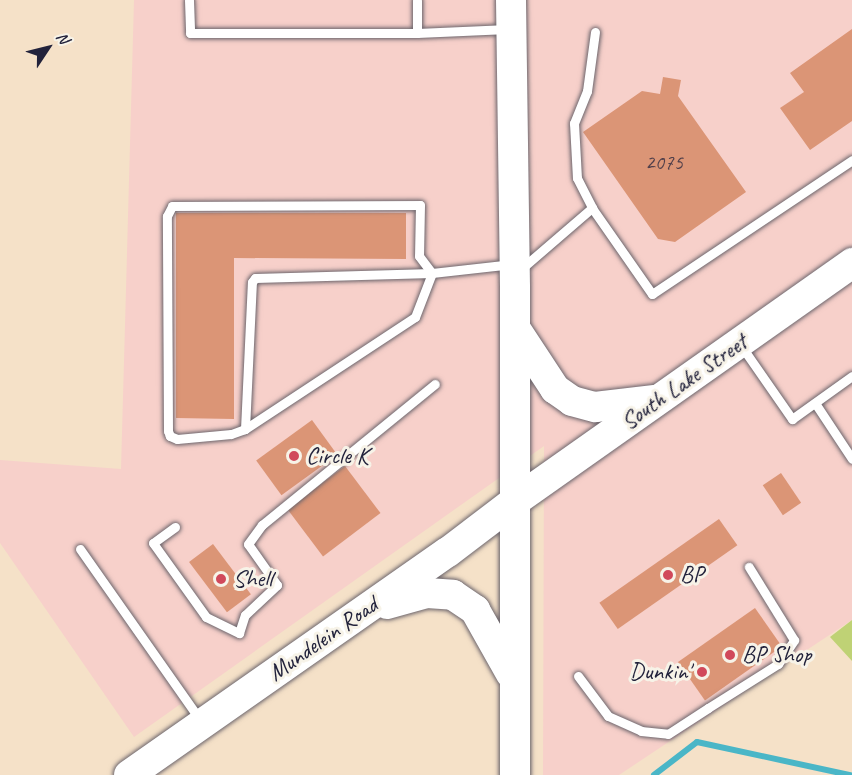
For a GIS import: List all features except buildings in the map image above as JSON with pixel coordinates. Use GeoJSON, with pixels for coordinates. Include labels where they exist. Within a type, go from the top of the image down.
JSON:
{"type":"FeatureCollection","features":[{"type":"Feature","properties":{"kind":"main road"},"geometry":{"type":"LineString","coordinates":[[511,14],[515,269],[515,775]]}},
{"type":"Feature","properties":{"kind":"main road","name":"South Lake Street"},"geometry":{"type":"LineString","coordinates":[[515,501],[852,263]]}},
{"type":"Feature","properties":{"kind":"main road"},"geometry":{"type":"LineString","coordinates":[[515,328],[555,389],[572,401],[595,407],[659,399]]}},
{"type":"Feature","properties":{"kind":"main road","name":"Mundelein Road"},"geometry":{"type":"LineString","coordinates":[[129,775],[365,610],[515,501]]}},
{"type":"Feature","properties":{"kind":"main road"},"geometry":{"type":"LineString","coordinates":[[365,610],[427,593],[453,595],[475,610],[514,679]]}},
{"type":"Feature","properties":{"kind":"lane"},"geometry":{"type":"LineString","coordinates":[[189,0],[190,33],[417,33],[511,14]]}},
{"type":"Feature","properties":{"kind":"lane"},"geometry":{"type":"LineString","coordinates":[[417,0],[417,33]]}},
{"type":"Feature","properties":{"kind":"lane"},"geometry":{"type":"LineString","coordinates":[[596,32],[587,91],[574,123],[577,178],[592,208],[652,294],[852,160]]}},
{"type":"Feature","properties":{"kind":"lane"},"geometry":{"type":"LineString","coordinates":[[420,205],[419,256],[432,273],[415,317],[245,429],[231,434],[177,438],[170,436],[168,431],[166,216],[172,206],[420,205]]}},
{"type":"Feature","properties":{"kind":"lane"},"geometry":{"type":"LineString","coordinates":[[245,429],[252,282],[255,278],[515,269],[592,208]]}},
{"type":"Feature","properties":{"kind":"lane"},"geometry":{"type":"LineString","coordinates":[[739,342],[792,419],[852,376]]}},
{"type":"Feature","properties":{"kind":"lane"},"geometry":{"type":"LineString","coordinates":[[175,526],[153,543],[206,617],[239,633],[245,615],[278,585],[248,544],[262,525],[435,384]]}},
{"type":"Feature","properties":{"kind":"lane"},"geometry":{"type":"LineString","coordinates":[[815,403],[852,459]]}},
{"type":"Feature","properties":{"kind":"lane"},"geometry":{"type":"LineString","coordinates":[[80,549],[202,723]]}},
{"type":"Feature","properties":{"kind":"lane"},"geometry":{"type":"LineString","coordinates":[[578,676],[608,716],[641,731],[668,734],[698,715],[778,664],[794,640],[749,567]]}},
{"type":"Feature","properties":{"kind":"shaded area"},"geometry":{"type":"Polygon","coordinates":[[[134,0],[852,0],[852,620],[619,775],[543,775],[544,446],[134,737],[0,543],[0,460],[121,469],[134,0]]]}},
{"type":"Feature","properties":{"kind":"green space"},"geometry":{"type":"Polygon","coordinates":[[[852,620],[852,661],[830,637],[852,620]]]}},
{"type":"Feature","properties":{"kind":"waterway"},"geometry":{"type":"LineString","coordinates":[[654,775],[697,742],[850,775]]}},
{"type":"Feature","properties":{"kind":"place","name":"Circle K"},"geometry":{"type":"Point","coordinates":[294,456]}},
{"type":"Feature","properties":{"kind":"place","name":"BP"},"geometry":{"type":"Point","coordinates":[668,575]}},
{"type":"Feature","properties":{"kind":"place","name":"Shell"},"geometry":{"type":"Point","coordinates":[221,579]}},
{"type":"Feature","properties":{"kind":"place","name":"BP Shop"},"geometry":{"type":"Point","coordinates":[730,655]}},
{"type":"Feature","properties":{"kind":"place","name":"Dunkin'"},"geometry":{"type":"Point","coordinates":[702,672]}}]}
